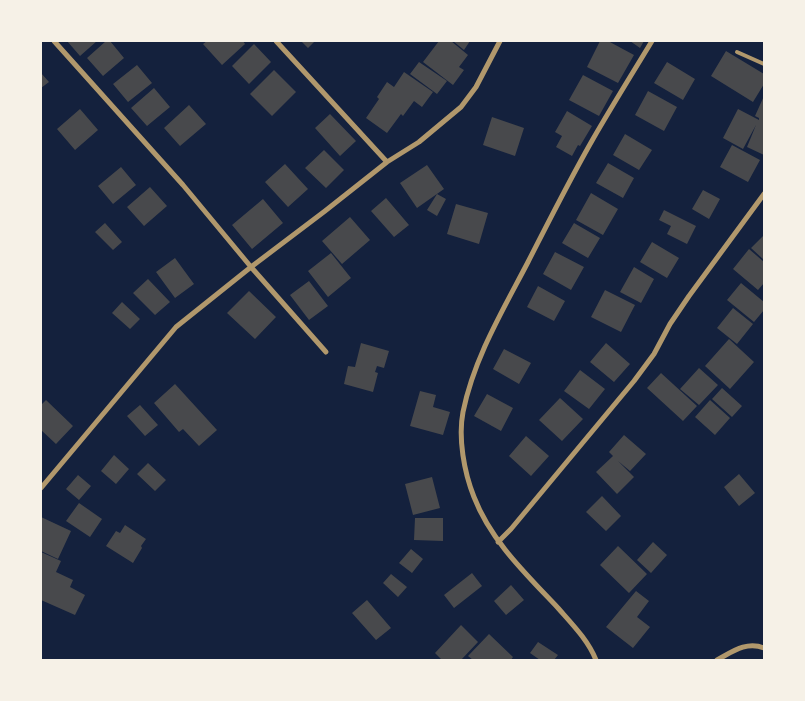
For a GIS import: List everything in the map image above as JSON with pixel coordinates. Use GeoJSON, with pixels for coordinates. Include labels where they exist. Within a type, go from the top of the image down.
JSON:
{"type":"FeatureCollection","features":[{"type":"Feature","properties":{"kind":"street"},"geometry":{"type":"LineString","coordinates":[[54,41],[183,185],[326,352]]}},
{"type":"Feature","properties":{"kind":"street"},"geometry":{"type":"LineString","coordinates":[[276,41],[387,162]]}},
{"type":"Feature","properties":{"kind":"street"},"geometry":{"type":"LineString","coordinates":[[41,488],[176,327],[251,266],[387,162],[420,142],[462,107],[476,87],[500,41]]}},
{"type":"Feature","properties":{"kind":"street"},"geometry":{"type":"LineString","coordinates":[[596,660],[593,652],[574,626],[498,542],[483,517],[467,474],[462,431],[463,413],[467,395],[488,339],[592,140],[652,41]]}},
{"type":"Feature","properties":{"kind":"street"},"geometry":{"type":"LineString","coordinates":[[498,542],[511,529],[634,381],[654,354],[688,296],[764,194]]}},
{"type":"Feature","properties":{"kind":"street"},"geometry":{"type":"LineString","coordinates":[[717,660],[741,647],[749,645],[764,648]]}},
{"type":"Feature","properties":{"kind":"lane"},"geometry":{"type":"LineString","coordinates":[[737,52],[764,64]]}},
{"type":"Feature","properties":{"kind":"building"},"geometry":{"type":"Polygon","coordinates":[[[67,41],[97,41],[80,56],[67,41]]]}},
{"type":"Feature","properties":{"kind":"building"},"geometry":{"type":"Polygon","coordinates":[[[106,41],[110,41],[124,58],[103,76],[87,58],[106,41]]]}},
{"type":"Feature","properties":{"kind":"building"},"geometry":{"type":"Polygon","coordinates":[[[207,41],[243,41],[245,44],[222,65],[203,44],[207,41]]]}},
{"type":"Feature","properties":{"kind":"building"},"geometry":{"type":"Polygon","coordinates":[[[301,41],[315,41],[308,48],[301,41]]]}},
{"type":"Feature","properties":{"kind":"building"},"geometry":{"type":"Polygon","coordinates":[[[439,41],[451,41],[468,55],[459,67],[464,70],[453,85],[423,62],[439,41]]]}},
{"type":"Feature","properties":{"kind":"building"},"geometry":{"type":"Polygon","coordinates":[[[453,41],[470,41],[464,50],[453,41]]]}},
{"type":"Feature","properties":{"kind":"building"},"geometry":{"type":"Polygon","coordinates":[[[600,41],[608,41],[634,55],[618,83],[587,67],[600,41]]]}},
{"type":"Feature","properties":{"kind":"building"},"geometry":{"type":"Polygon","coordinates":[[[630,41],[644,41],[640,48],[630,41]]]}},
{"type":"Feature","properties":{"kind":"building"},"geometry":{"type":"Polygon","coordinates":[[[254,44],[271,62],[249,84],[232,66],[254,44]]]}},
{"type":"Feature","properties":{"kind":"building"},"geometry":{"type":"Polygon","coordinates":[[[726,51],[764,74],[764,84],[753,102],[711,76],[726,51]]]}},
{"type":"Feature","properties":{"kind":"building"},"geometry":{"type":"Polygon","coordinates":[[[419,62],[447,81],[437,94],[410,74],[419,62]]]}},
{"type":"Feature","properties":{"kind":"building"},"geometry":{"type":"Polygon","coordinates":[[[667,62],[695,79],[683,100],[654,83],[667,62]]]}},
{"type":"Feature","properties":{"kind":"building"},"geometry":{"type":"Polygon","coordinates":[[[137,65],[152,83],[128,102],[113,84],[137,65]]]}},
{"type":"Feature","properties":{"kind":"building"},"geometry":{"type":"Polygon","coordinates":[[[274,70],[296,92],[272,116],[250,94],[274,70]]]}},
{"type":"Feature","properties":{"kind":"building"},"geometry":{"type":"Polygon","coordinates":[[[404,72],[433,92],[422,107],[414,101],[403,116],[401,114],[387,133],[366,118],[379,99],[377,97],[387,82],[394,87],[404,72]]]}},
{"type":"Feature","properties":{"kind":"building"},"geometry":{"type":"Polygon","coordinates":[[[41,73],[49,82],[41,88],[41,73]]]}},
{"type":"Feature","properties":{"kind":"building"},"geometry":{"type":"Polygon","coordinates":[[[583,75],[613,91],[599,116],[569,100],[583,75]]]}},
{"type":"Feature","properties":{"kind":"building"},"geometry":{"type":"Polygon","coordinates":[[[154,88],[170,107],[147,126],[131,108],[154,88]]]}},
{"type":"Feature","properties":{"kind":"building"},"geometry":{"type":"Polygon","coordinates":[[[648,91],[677,107],[664,131],[635,115],[648,91]]]}},
{"type":"Feature","properties":{"kind":"building"},"geometry":{"type":"Polygon","coordinates":[[[764,96],[764,155],[747,147],[756,125],[743,149],[723,138],[738,109],[759,120],[755,116],[764,96]]]}},
{"type":"Feature","properties":{"kind":"building"},"geometry":{"type":"Polygon","coordinates":[[[189,105],[206,124],[180,146],[164,128],[189,105]]]}},
{"type":"Feature","properties":{"kind":"building"},"geometry":{"type":"Polygon","coordinates":[[[80,109],[98,130],[75,150],[57,129],[80,109]]]}},
{"type":"Feature","properties":{"kind":"building"},"geometry":{"type":"Polygon","coordinates":[[[567,111],[592,126],[572,156],[556,147],[562,136],[555,132],[567,111]]]}},
{"type":"Feature","properties":{"kind":"building"},"geometry":{"type":"Polygon","coordinates":[[[330,114],[356,141],[340,156],[315,128],[330,114]]]}},
{"type":"Feature","properties":{"kind":"building"},"geometry":{"type":"Polygon","coordinates":[[[492,117],[524,128],[515,156],[483,145],[492,117]]]}},
{"type":"Feature","properties":{"kind":"building"},"geometry":{"type":"Polygon","coordinates":[[[625,134],[652,150],[639,170],[613,155],[625,134]]]}},
{"type":"Feature","properties":{"kind":"building"},"geometry":{"type":"Polygon","coordinates":[[[732,145],[760,160],[748,182],[720,167],[732,145]]]}},
{"type":"Feature","properties":{"kind":"building"},"geometry":{"type":"Polygon","coordinates":[[[324,150],[344,170],[326,188],[305,168],[324,150]]]}},
{"type":"Feature","properties":{"kind":"building"},"geometry":{"type":"Polygon","coordinates":[[[608,163],[634,178],[623,198],[596,183],[608,163]]]}},
{"type":"Feature","properties":{"kind":"building"},"geometry":{"type":"Polygon","coordinates":[[[285,164],[308,189],[288,207],[265,182],[285,164]]]}},
{"type":"Feature","properties":{"kind":"building"},"geometry":{"type":"Polygon","coordinates":[[[427,165],[444,189],[417,208],[400,183],[427,165]]]}},
{"type":"Feature","properties":{"kind":"building"},"geometry":{"type":"Polygon","coordinates":[[[121,167],[136,185],[113,204],[98,186],[121,167]]]}},
{"type":"Feature","properties":{"kind":"building"},"geometry":{"type":"Polygon","coordinates":[[[150,187],[167,206],[144,226],[127,207],[150,187]]]}},
{"type":"Feature","properties":{"kind":"building"},"geometry":{"type":"Polygon","coordinates":[[[703,190],[720,199],[709,219],[692,209],[703,190]]]}},
{"type":"Feature","properties":{"kind":"building"},"geometry":{"type":"Polygon","coordinates":[[[591,193],[618,209],[603,235],[576,220],[591,193]]]}},
{"type":"Feature","properties":{"kind":"building"},"geometry":{"type":"Polygon","coordinates":[[[437,194],[446,199],[437,216],[427,210],[437,194]]]}},
{"type":"Feature","properties":{"kind":"building"},"geometry":{"type":"Polygon","coordinates":[[[386,198],[409,225],[394,237],[371,211],[386,198]]]}},
{"type":"Feature","properties":{"kind":"building"},"geometry":{"type":"Polygon","coordinates":[[[263,199],[283,223],[252,249],[232,225],[263,199]]]}},
{"type":"Feature","properties":{"kind":"building"},"geometry":{"type":"Polygon","coordinates":[[[456,204],[488,213],[479,244],[447,234],[456,204]]]}},
{"type":"Feature","properties":{"kind":"building"},"geometry":{"type":"Polygon","coordinates":[[[664,210],[696,226],[687,244],[667,234],[671,226],[659,220],[664,210]]]}},
{"type":"Feature","properties":{"kind":"building"},"geometry":{"type":"Polygon","coordinates":[[[350,217],[370,240],[342,264],[322,241],[350,217]]]}},
{"type":"Feature","properties":{"kind":"building"},"geometry":{"type":"Polygon","coordinates":[[[105,223],[122,242],[113,250],[95,232],[105,223]]]}},
{"type":"Feature","properties":{"kind":"building"},"geometry":{"type":"Polygon","coordinates":[[[574,223],[600,238],[588,258],[562,243],[574,223]]]}},
{"type":"Feature","properties":{"kind":"building"},"geometry":{"type":"Polygon","coordinates":[[[764,235],[764,260],[751,248],[764,235]]]}},
{"type":"Feature","properties":{"kind":"building"},"geometry":{"type":"Polygon","coordinates":[[[652,242],[679,258],[667,278],[640,262],[652,242]]]}},
{"type":"Feature","properties":{"kind":"building"},"geometry":{"type":"Polygon","coordinates":[[[749,249],[764,262],[764,283],[758,290],[733,269],[749,249]]]}},
{"type":"Feature","properties":{"kind":"building"},"geometry":{"type":"Polygon","coordinates":[[[555,252],[584,267],[571,290],[543,274],[555,252]]]}},
{"type":"Feature","properties":{"kind":"building"},"geometry":{"type":"Polygon","coordinates":[[[331,253],[351,278],[328,297],[308,271],[331,253]]]}},
{"type":"Feature","properties":{"kind":"building"},"geometry":{"type":"Polygon","coordinates":[[[175,258],[194,284],[175,298],[156,272],[175,258]]]}},
{"type":"Feature","properties":{"kind":"building"},"geometry":{"type":"Polygon","coordinates":[[[634,267],[654,279],[641,303],[620,292],[634,267]]]}},
{"type":"Feature","properties":{"kind":"building"},"geometry":{"type":"Polygon","coordinates":[[[148,279],[170,302],[155,315],[133,293],[148,279]]]}},
{"type":"Feature","properties":{"kind":"building"},"geometry":{"type":"Polygon","coordinates":[[[309,281],[328,306],[309,320],[290,295],[309,281]]]}},
{"type":"Feature","properties":{"kind":"building"},"geometry":{"type":"Polygon","coordinates":[[[741,283],[764,302],[764,310],[754,322],[727,300],[741,283]]]}},
{"type":"Feature","properties":{"kind":"building"},"geometry":{"type":"Polygon","coordinates":[[[538,286],[565,301],[554,321],[527,307],[538,286]]]}},
{"type":"Feature","properties":{"kind":"building"},"geometry":{"type":"Polygon","coordinates":[[[605,290],[635,305],[621,332],[591,317],[605,290]]]}},
{"type":"Feature","properties":{"kind":"building"},"geometry":{"type":"Polygon","coordinates":[[[249,291],[276,317],[255,339],[227,313],[249,291]]]}},
{"type":"Feature","properties":{"kind":"building"},"geometry":{"type":"Polygon","coordinates":[[[122,302],[140,319],[130,329],[112,313],[122,302]]]}},
{"type":"Feature","properties":{"kind":"building"},"geometry":{"type":"Polygon","coordinates":[[[733,308],[753,324],[737,344],[717,328],[733,308]]]}},
{"type":"Feature","properties":{"kind":"building"},"geometry":{"type":"Polygon","coordinates":[[[729,339],[754,362],[730,389],[705,366],[729,339]]]}},
{"type":"Feature","properties":{"kind":"building"},"geometry":{"type":"Polygon","coordinates":[[[361,343],[389,351],[384,368],[377,366],[375,372],[378,373],[373,392],[344,384],[348,366],[355,367],[361,343]]]}},
{"type":"Feature","properties":{"kind":"building"},"geometry":{"type":"Polygon","coordinates":[[[606,343],[630,364],[614,382],[590,362],[606,343]]]}},
{"type":"Feature","properties":{"kind":"building"},"geometry":{"type":"Polygon","coordinates":[[[504,349],[531,363],[519,384],[493,369],[504,349]]]}},
{"type":"Feature","properties":{"kind":"building"},"geometry":{"type":"Polygon","coordinates":[[[699,368],[718,385],[699,405],[680,389],[699,368]]]}},
{"type":"Feature","properties":{"kind":"building"},"geometry":{"type":"Polygon","coordinates":[[[580,370],[605,389],[589,409],[564,391],[580,370]]]}},
{"type":"Feature","properties":{"kind":"building"},"geometry":{"type":"Polygon","coordinates":[[[661,373],[697,406],[683,421],[647,388],[661,373]]]}},
{"type":"Feature","properties":{"kind":"building"},"geometry":{"type":"Polygon","coordinates":[[[175,384],[217,430],[199,446],[183,429],[179,432],[154,403],[175,384]]]}},
{"type":"Feature","properties":{"kind":"building"},"geometry":{"type":"Polygon","coordinates":[[[722,388],[742,406],[732,417],[712,399],[722,388]]]}},
{"type":"Feature","properties":{"kind":"building"},"geometry":{"type":"Polygon","coordinates":[[[420,391],[436,395],[433,407],[450,412],[443,435],[410,426],[420,391]]]}},
{"type":"Feature","properties":{"kind":"building"},"geometry":{"type":"Polygon","coordinates":[[[487,394],[513,408],[501,431],[474,416],[487,394]]]}},
{"type":"Feature","properties":{"kind":"building"},"geometry":{"type":"Polygon","coordinates":[[[560,398],[583,419],[562,441],[539,420],[560,398]]]}},
{"type":"Feature","properties":{"kind":"building"},"geometry":{"type":"Polygon","coordinates":[[[46,400],[73,426],[56,444],[41,430],[41,405],[46,400]]]}},
{"type":"Feature","properties":{"kind":"building"},"geometry":{"type":"Polygon","coordinates":[[[710,400],[730,418],[715,435],[695,417],[710,400]]]}},
{"type":"Feature","properties":{"kind":"building"},"geometry":{"type":"Polygon","coordinates":[[[140,405],[158,425],[145,436],[127,416],[140,405]]]}},
{"type":"Feature","properties":{"kind":"building"},"geometry":{"type":"Polygon","coordinates":[[[624,435],[646,454],[630,471],[618,461],[634,477],[617,494],[596,472],[613,456],[609,452],[624,435]]]}},
{"type":"Feature","properties":{"kind":"building"},"geometry":{"type":"Polygon","coordinates":[[[526,436],[549,456],[531,476],[509,456],[526,436]]]}},
{"type":"Feature","properties":{"kind":"building"},"geometry":{"type":"Polygon","coordinates":[[[114,455],[129,469],[116,484],[101,471],[114,455]]]}},
{"type":"Feature","properties":{"kind":"building"},"geometry":{"type":"Polygon","coordinates":[[[148,463],[166,480],[155,491],[137,474],[148,463]]]}},
{"type":"Feature","properties":{"kind":"building"},"geometry":{"type":"Polygon","coordinates":[[[739,474],[755,493],[739,506],[724,487],[739,474]]]}},
{"type":"Feature","properties":{"kind":"building"},"geometry":{"type":"Polygon","coordinates":[[[78,475],[91,486],[79,500],[66,489],[78,475]]]}},
{"type":"Feature","properties":{"kind":"building"},"geometry":{"type":"Polygon","coordinates":[[[432,477],[440,508],[413,515],[405,484],[432,477]]]}},
{"type":"Feature","properties":{"kind":"building"},"geometry":{"type":"Polygon","coordinates":[[[602,496],[621,516],[606,531],[586,512],[602,496]]]}},
{"type":"Feature","properties":{"kind":"building"},"geometry":{"type":"Polygon","coordinates":[[[79,503],[102,519],[90,537],[66,521],[79,503]]]}},
{"type":"Feature","properties":{"kind":"building"},"geometry":{"type":"Polygon","coordinates":[[[41,517],[71,531],[58,559],[41,551],[41,517]]]}},
{"type":"Feature","properties":{"kind":"building"},"geometry":{"type":"Polygon","coordinates":[[[415,518],[443,518],[443,541],[414,540],[415,518]]]}},
{"type":"Feature","properties":{"kind":"building"},"geometry":{"type":"Polygon","coordinates":[[[125,525],[146,539],[133,563],[106,546],[116,531],[120,533],[125,525]]]}},
{"type":"Feature","properties":{"kind":"building"},"geometry":{"type":"Polygon","coordinates":[[[653,542],[667,555],[651,573],[637,560],[653,542]]]}},
{"type":"Feature","properties":{"kind":"building"},"geometry":{"type":"Polygon","coordinates":[[[618,546],[647,574],[629,593],[600,565],[618,546]]]}},
{"type":"Feature","properties":{"kind":"building"},"geometry":{"type":"Polygon","coordinates":[[[411,549],[423,559],[412,573],[399,563],[411,549]]]}},
{"type":"Feature","properties":{"kind":"building"},"geometry":{"type":"Polygon","coordinates":[[[41,552],[61,561],[56,572],[73,580],[70,587],[85,595],[75,615],[41,600],[41,552]]]}},
{"type":"Feature","properties":{"kind":"building"},"geometry":{"type":"Polygon","coordinates":[[[472,573],[482,586],[454,608],[444,595],[472,573]]]}},
{"type":"Feature","properties":{"kind":"building"},"geometry":{"type":"Polygon","coordinates":[[[391,574],[407,587],[398,597],[383,583],[391,574]]]}},
{"type":"Feature","properties":{"kind":"building"},"geometry":{"type":"Polygon","coordinates":[[[511,585],[524,600],[506,615],[494,601],[511,585]]]}},
{"type":"Feature","properties":{"kind":"building"},"geometry":{"type":"Polygon","coordinates":[[[636,591],[649,601],[637,617],[650,627],[633,648],[606,627],[636,591]]]}},
{"type":"Feature","properties":{"kind":"building"},"geometry":{"type":"Polygon","coordinates":[[[367,600],[391,628],[376,640],[352,613],[367,600]]]}},
{"type":"Feature","properties":{"kind":"building"},"geometry":{"type":"Polygon","coordinates":[[[461,625],[478,642],[461,660],[442,660],[435,653],[461,625]]]}},
{"type":"Feature","properties":{"kind":"building"},"geometry":{"type":"Polygon","coordinates":[[[489,634],[513,657],[511,660],[473,660],[468,656],[489,634]]]}},
{"type":"Feature","properties":{"kind":"building"},"geometry":{"type":"Polygon","coordinates":[[[538,642],[558,655],[554,660],[540,660],[530,653],[538,642]]]}}]}
